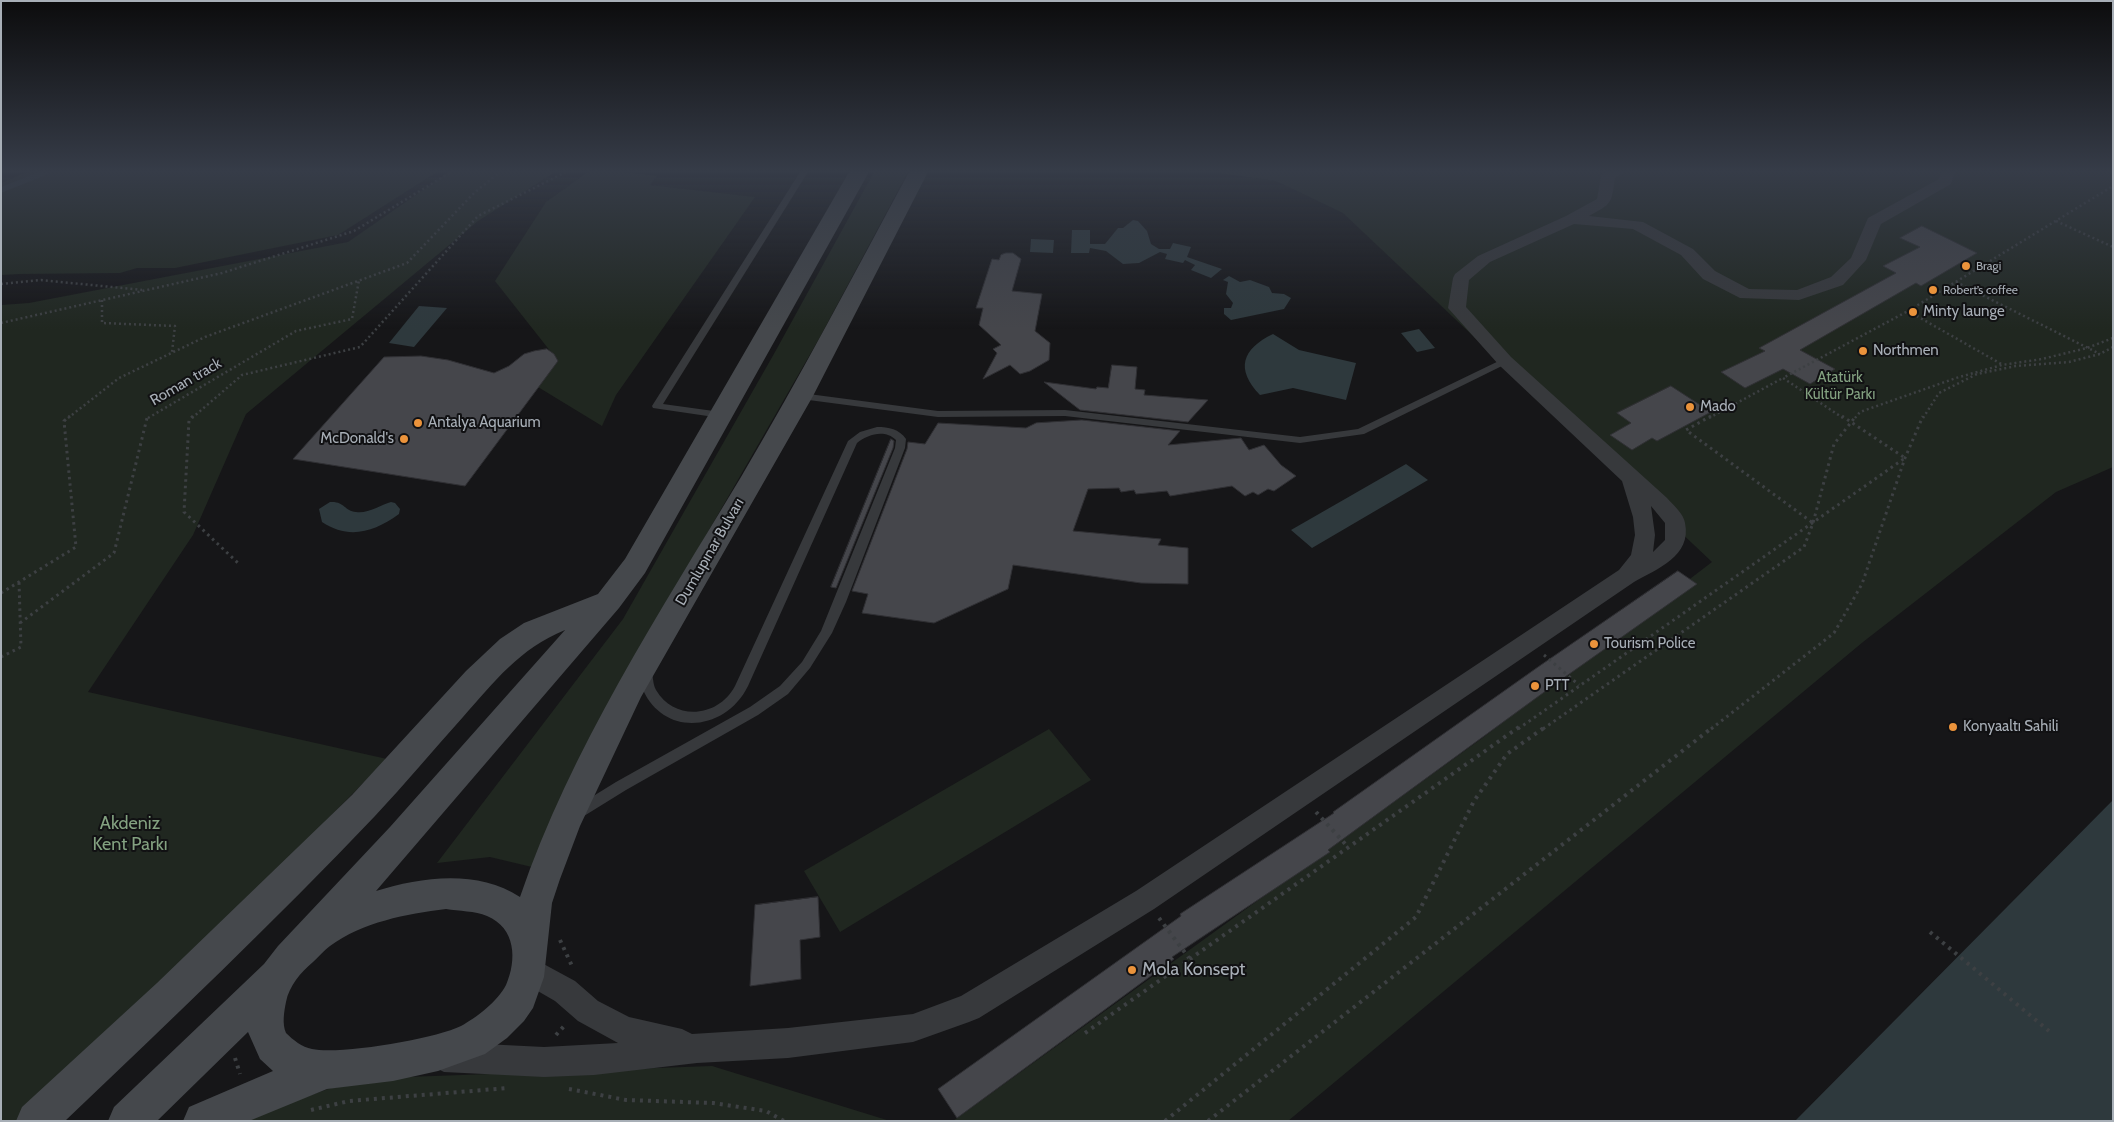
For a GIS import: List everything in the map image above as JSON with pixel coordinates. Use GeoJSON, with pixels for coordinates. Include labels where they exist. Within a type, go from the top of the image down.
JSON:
{"type":"FeatureCollection","features":[{"type":"Feature","properties":{"kind":"main road"},"geometry":{"type":"LineString","coordinates":[[128,1121],[216,1038],[288,962],[402,838],[609,600],[635,566],[829,224]]}},
{"type":"Feature","properties":{"kind":"main road","name":"Dumlupınar Bulvarı"},"geometry":{"type":"LineString","coordinates":[[327,1070],[429,1056],[473,1040],[499,1020],[520,994],[539,950],[535,903],[542,878],[564,825],[629,691],[801,396],[891,224]]}},
{"type":"Feature","properties":{"kind":"main road"},"geometry":{"type":"LineString","coordinates":[[36,1121],[170,996],[364,805],[477,680],[510,647],[534,631],[609,600]]}},
{"type":"Feature","properties":{"kind":"main road"},"geometry":{"type":"LineString","coordinates":[[327,1070],[294,1063],[273,1047],[267,1035],[264,1022],[268,1003],[288,962],[318,934],[367,911],[420,895],[446,893],[486,899],[502,905],[516,917],[539,950]]}},
{"type":"Feature","properties":{"kind":"main road"},"geometry":{"type":"LineString","coordinates":[[203,1121],[282,1086],[327,1070]]}},
{"type":"Feature","properties":{"kind":"street"},"geometry":{"type":"LineString","coordinates":[[429,1056],[533,1061],[594,1060],[696,1048],[788,1042],[912,1028],[969,1008],[1145,900],[1626,576],[1660,558],[1675,542],[1675,522],[1660,503],[1505,360],[1458,308],[1462,278],[1484,259],[1560,224]]}},
{"type":"Feature","properties":{"kind":"street"},"geometry":{"type":"LineString","coordinates":[[1638,224],[1687,252],[1709,275],[1746,294],[1799,295],[1838,281],[1858,260],[1873,224]]}},
{"type":"Feature","properties":{"kind":"street"},"geometry":{"type":"LineString","coordinates":[[1626,576],[1642,555],[1644,537],[1644,514],[1631,478]]}},
{"type":"Feature","properties":{"kind":"street"},"geometry":{"type":"LineString","coordinates":[[539,950],[565,991],[588,1011],[625,1031],[696,1048]]}},
{"type":"Feature","properties":{"kind":"lane"},"geometry":{"type":"LineString","coordinates":[[721,414],[657,406],[771,224]]}},
{"type":"Feature","properties":{"kind":"lane"},"geometry":{"type":"LineString","coordinates":[[801,396],[938,414],[1065,412],[1300,440],[1360,432],[1505,360]]}},
{"type":"Feature","properties":{"kind":"lane"},"geometry":{"type":"LineString","coordinates":[[564,825],[584,808],[754,711],[784,690],[806,665],[826,633],[840,602],[900,448],[899,436],[891,432],[873,431],[863,433],[853,441],[746,676],[731,702],[712,714],[693,718],[680,716],[669,711],[651,695],[646,679],[646,662]]}},
{"type":"Feature","properties":{"kind":"path"},"geometry":{"type":"LineString","coordinates":[[1,322],[222,273],[354,231],[365,224]]}},
{"type":"Feature","properties":{"kind":"path"},"geometry":{"type":"LineString","coordinates":[[1,593],[76,547],[64,421],[119,378],[205,337],[407,263],[444,224]]}},
{"type":"Feature","properties":{"kind":"path"},"geometry":{"type":"LineString","coordinates":[[238,562],[184,512],[188,420],[242,375],[360,346],[470,224]]}},
{"type":"Feature","properties":{"kind":"path"},"geometry":{"type":"LineString","coordinates":[[1813,523],[1686,430],[1908,311],[2050,224]]}},
{"type":"Feature","properties":{"kind":"path"},"geometry":{"type":"LineString","coordinates":[[2063,224],[2113,247]]}},
{"type":"Feature","properties":{"kind":"path"},"geometry":{"type":"LineString","coordinates":[[1,284],[40,280],[145,290]]}},
{"type":"Feature","properties":{"kind":"path","name":"Roman track"},"geometry":{"type":"LineString","coordinates":[[20,623],[114,553],[147,418],[296,331],[352,319],[359,280]]}},
{"type":"Feature","properties":{"kind":"path"},"geometry":{"type":"LineString","coordinates":[[1956,282],[2100,354]]}},
{"type":"Feature","properties":{"kind":"path"},"geometry":{"type":"LineString","coordinates":[[102,300],[102,323],[175,326],[172,353]]}},
{"type":"Feature","properties":{"kind":"path"},"geometry":{"type":"LineString","coordinates":[[1908,311],[2008,368]]}},
{"type":"Feature","properties":{"kind":"path"},"geometry":{"type":"LineString","coordinates":[[1165,1121],[1416,918],[1474,801],[1507,754],[1804,547],[1813,523],[1834,444],[1860,412],[1956,378],[2002,365],[2042,359],[2087,348],[2113,338]]}},
{"type":"Feature","properties":{"kind":"path"},"geometry":{"type":"LineString","coordinates":[[1208,1121],[1834,633],[1862,584],[1880,524],[1905,458],[1923,417],[1939,393],[1976,374],[2008,368],[2069,362],[2100,354],[2113,347]]}},
{"type":"Feature","properties":{"kind":"path"},"geometry":{"type":"LineString","coordinates":[[1783,378],[1905,458]]}},
{"type":"Feature","properties":{"kind":"path"},"geometry":{"type":"LineString","coordinates":[[1085,1033],[1189,958],[1905,458]]}},
{"type":"Feature","properties":{"kind":"path"},"geometry":{"type":"LineString","coordinates":[[1,657],[21,647],[19,582]]}},
{"type":"Feature","properties":{"kind":"path"},"geometry":{"type":"LineString","coordinates":[[1528,642],[1579,686]]}},
{"type":"Feature","properties":{"kind":"path"},"geometry":{"type":"LineString","coordinates":[[1300,795],[1348,847]]}},
{"type":"Feature","properties":{"kind":"path"},"geometry":{"type":"LineString","coordinates":[[1145,900],[1189,958]]}},
{"type":"Feature","properties":{"kind":"path"},"geometry":{"type":"LineString","coordinates":[[1930,932],[2049,1032]]}},
{"type":"Feature","properties":{"kind":"path"},"geometry":{"type":"LineString","coordinates":[[302,1112],[349,1101],[522,1088],[533,1061],[575,1014],[584,999],[584,989],[539,950]]}},
{"type":"Feature","properties":{"kind":"path"},"geometry":{"type":"LineString","coordinates":[[562,1087],[626,1100],[713,1103],[766,1111],[784,1121]]}},
{"type":"Feature","properties":{"kind":"green space"},"geometry":{"type":"Polygon","coordinates":[[[1,224],[355,224],[338,235],[175,268],[137,268],[120,273],[1,275],[1,224]]]}},
{"type":"Feature","properties":{"kind":"green space","name":"Akdeniz Kent Parkı"},"geometry":{"type":"Polygon","coordinates":[[[373,224],[474,224],[246,414],[193,535],[88,692],[387,759],[29,1121],[1,1121],[1,305],[29,303],[348,242],[373,224]]]}},
{"type":"Feature","properties":{"kind":"green space"},"geometry":{"type":"Polygon","coordinates":[[[532,224],[736,224],[616,395],[602,426],[538,387],[558,361],[495,281],[532,224]]]}},
{"type":"Feature","properties":{"kind":"green space"},"geometry":{"type":"Polygon","coordinates":[[[845,224],[880,224],[820,337],[624,678],[532,867],[490,857],[437,863],[623,619],[845,224]]]}},
{"type":"Feature","properties":{"kind":"green space","name":"Atatürk Kültür Parkı"},"geometry":{"type":"Polygon","coordinates":[[[1355,224],[2113,224],[2113,467],[2056,492],[1863,642],[1288,1121],[953,1121],[1481,739],[1712,562],[1355,224]]]}},
{"type":"Feature","properties":{"kind":"green space"},"geometry":{"type":"Polygon","coordinates":[[[1049,729],[1091,780],[840,932],[804,871],[1049,729]]]}},
{"type":"Feature","properties":{"kind":"green space"},"geometry":{"type":"Polygon","coordinates":[[[712,1066],[890,1121],[237,1121],[331,1088],[406,1077],[712,1066]]]}},
{"type":"Feature","properties":{"kind":"shaded area"},"geometry":{"type":"Polygon","coordinates":[[[1128,224],[1141,224],[1147,231],[1151,244],[1159,249],[1170,249],[1173,243],[1191,247],[1187,257],[1222,269],[1211,278],[1191,270],[1195,265],[1185,260],[1183,263],[1165,259],[1167,254],[1160,252],[1139,263],[1123,264],[1106,251],[1090,248],[1089,253],[1071,253],[1072,230],[1090,230],[1090,244],[1105,244],[1118,228],[1123,228],[1128,224]]]}},
{"type":"Feature","properties":{"kind":"shaded area"},"geometry":{"type":"Polygon","coordinates":[[[1031,239],[1054,240],[1053,253],[1030,252],[1031,239]]]}},
{"type":"Feature","properties":{"kind":"shaded area"},"geometry":{"type":"Polygon","coordinates":[[[1229,276],[1240,282],[1250,280],[1269,287],[1272,293],[1284,294],[1291,298],[1284,309],[1231,320],[1224,314],[1224,308],[1231,308],[1233,303],[1226,294],[1228,282],[1223,280],[1229,276]]]}},
{"type":"Feature","properties":{"kind":"shaded area"},"geometry":{"type":"Polygon","coordinates":[[[419,306],[447,308],[414,347],[389,343],[419,306]]]}},
{"type":"Feature","properties":{"kind":"shaded area"},"geometry":{"type":"Polygon","coordinates":[[[1419,329],[1435,348],[1417,352],[1401,333],[1419,329]]]}},
{"type":"Feature","properties":{"kind":"shaded area"},"geometry":{"type":"Polygon","coordinates":[[[1273,334],[1299,350],[1356,363],[1346,400],[1293,388],[1260,395],[1247,377],[1246,360],[1254,346],[1273,334]]]}},
{"type":"Feature","properties":{"kind":"shaded area"},"geometry":{"type":"Polygon","coordinates":[[[1406,464],[1428,480],[1312,548],[1291,530],[1406,464]]]}},
{"type":"Feature","properties":{"kind":"shaded area"},"geometry":{"type":"Polygon","coordinates":[[[330,502],[342,504],[349,510],[356,512],[369,511],[391,502],[395,503],[400,509],[399,514],[371,529],[361,532],[342,531],[322,522],[319,509],[330,502]]]}},
{"type":"Feature","properties":{"kind":"shaded area"},"geometry":{"type":"Polygon","coordinates":[[[2113,800],[2113,1121],[1795,1121],[2113,800]]]}},
{"type":"Feature","properties":{"kind":"building"},"geometry":{"type":"Polygon","coordinates":[[[1922,226],[1977,253],[1921,286],[1916,283],[1800,350],[1835,369],[1810,384],[1783,369],[1745,388],[1721,372],[1765,351],[1759,348],[1896,273],[1883,266],[1920,247],[1900,238],[1922,226]]]}},
{"type":"Feature","properties":{"kind":"building"},"geometry":{"type":"Polygon","coordinates":[[[1013,253],[1021,259],[1012,291],[1042,294],[1035,331],[1050,343],[1049,360],[1030,371],[1020,374],[1010,365],[983,379],[997,353],[993,349],[1001,345],[979,325],[983,308],[976,308],[992,259],[999,260],[1001,255],[1013,253]]]}},
{"type":"Feature","properties":{"kind":"building","name":"Antalya Aquarium"},"geometry":{"type":"Polygon","coordinates":[[[547,349],[554,354],[558,361],[465,486],[293,459],[384,357],[421,356],[448,360],[494,373],[509,366],[524,354],[547,349]]]}},
{"type":"Feature","properties":{"kind":"building"},"geometry":{"type":"Polygon","coordinates":[[[1112,365],[1137,367],[1135,389],[1145,390],[1144,395],[1208,400],[1188,422],[1080,410],[1044,382],[1096,389],[1097,387],[1108,388],[1112,365]]]}},
{"type":"Feature","properties":{"kind":"building"},"geometry":{"type":"Polygon","coordinates":[[[1671,386],[1711,412],[1657,441],[1652,438],[1632,450],[1610,435],[1631,423],[1617,413],[1671,386]]]}},
{"type":"Feature","properties":{"kind":"building"},"geometry":{"type":"Polygon","coordinates":[[[1082,420],[1180,431],[1168,445],[1241,438],[1249,450],[1264,445],[1281,465],[1296,476],[1274,491],[1268,489],[1258,495],[1253,492],[1245,496],[1232,486],[1170,496],[1167,491],[1136,494],[1134,490],[1121,492],[1119,488],[1088,489],[1073,531],[1161,539],[1158,545],[1188,548],[1188,584],[1141,583],[1013,565],[1008,589],[934,623],[862,613],[868,594],[852,591],[907,449],[908,442],[925,444],[938,423],[1026,428],[1036,423],[1082,420]]]}},
{"type":"Feature","properties":{"kind":"building"},"geometry":{"type":"Polygon","coordinates":[[[891,439],[894,441],[893,448],[836,588],[831,587],[891,439]]]}},
{"type":"Feature","properties":{"kind":"building"},"geometry":{"type":"Polygon","coordinates":[[[1678,571],[1697,584],[1558,682],[1328,850],[1330,852],[1172,957],[1174,959],[957,1118],[938,1089],[1181,916],[1180,914],[1334,813],[1538,667],[1678,571]]]}},
{"type":"Feature","properties":{"kind":"building"},"geometry":{"type":"Polygon","coordinates":[[[818,897],[820,937],[800,940],[801,979],[750,986],[755,905],[818,897]]]}},
{"type":"Feature","properties":{"kind":"place","name":"Bragi"},"geometry":{"type":"Point","coordinates":[1966,266]}},
{"type":"Feature","properties":{"kind":"place","name":"Robert’s coffee"},"geometry":{"type":"Point","coordinates":[1933,290]}},
{"type":"Feature","properties":{"kind":"place","name":"Minty launge"},"geometry":{"type":"Point","coordinates":[1913,312]}},
{"type":"Feature","properties":{"kind":"place","name":"Northmen"},"geometry":{"type":"Point","coordinates":[1863,351]}},
{"type":"Feature","properties":{"kind":"place","name":"Mado"},"geometry":{"type":"Point","coordinates":[1690,407]}},
{"type":"Feature","properties":{"kind":"place","name":"Antalya Aquarium"},"geometry":{"type":"Point","coordinates":[418,423]}},
{"type":"Feature","properties":{"kind":"place","name":"McDonald's"},"geometry":{"type":"Point","coordinates":[404,439]}},
{"type":"Feature","properties":{"kind":"place","name":"Tourism Police"},"geometry":{"type":"Point","coordinates":[1594,644]}},
{"type":"Feature","properties":{"kind":"place","name":"PTT"},"geometry":{"type":"Point","coordinates":[1535,686]}},
{"type":"Feature","properties":{"kind":"place","name":"Konyaaltı Sahili"},"geometry":{"type":"Point","coordinates":[1953,727]}},
{"type":"Feature","properties":{"kind":"place","name":"Mola Konsept"},"geometry":{"type":"Point","coordinates":[1132,970]}}]}
